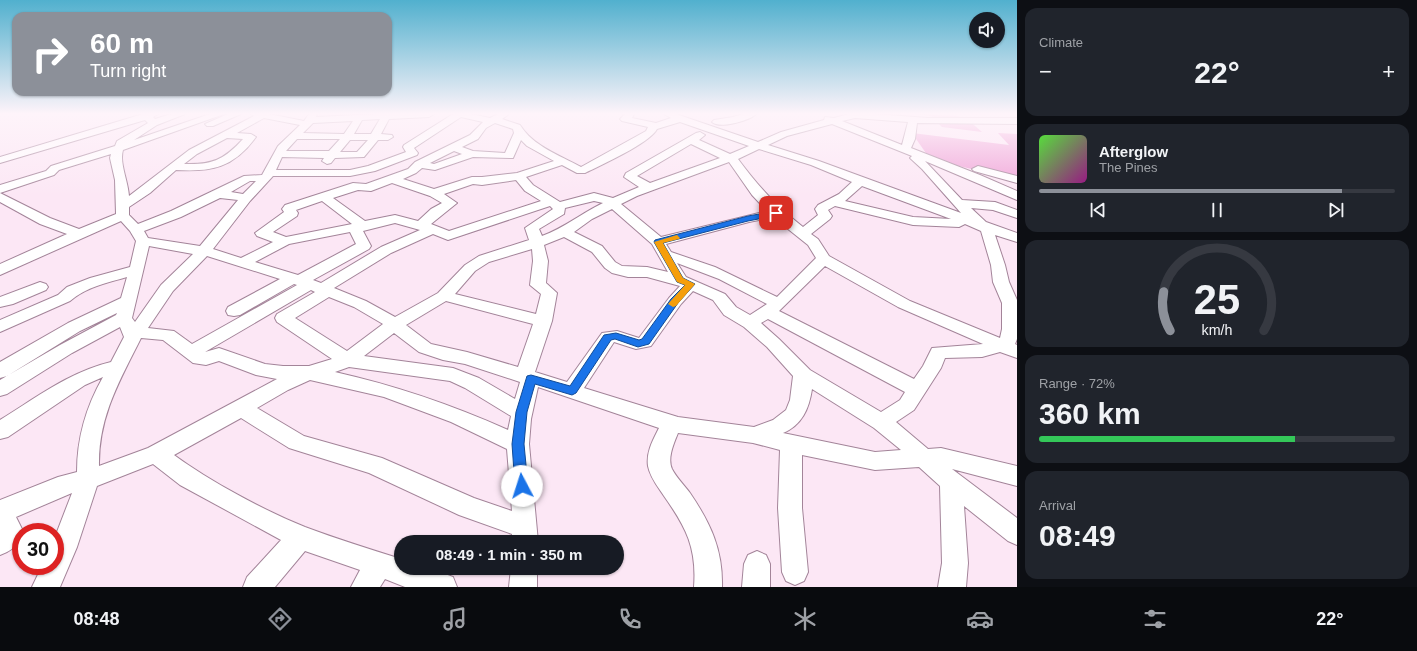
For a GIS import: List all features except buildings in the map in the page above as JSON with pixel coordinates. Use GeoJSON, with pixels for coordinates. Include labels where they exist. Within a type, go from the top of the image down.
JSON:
{"type":"FeatureCollection","features":[{"type":"Feature","properties":{"kind":"street"},"geometry":{"type":"LineString","coordinates":[[0,156],[56,141]]}},
{"type":"Feature","properties":{"kind":"street"},"geometry":{"type":"LineString","coordinates":[[0,160],[62,141]]}},
{"type":"Feature","properties":{"kind":"street"},"geometry":{"type":"LineString","coordinates":[[46,587],[64,547],[88,480],[88,454],[91,433],[100,401],[117,367],[130,322],[137,270],[140,235],[123,210],[124,195],[122,179],[104,150],[86,141]]}},
{"type":"Feature","properties":{"kind":"street"},"geometry":{"type":"LineString","coordinates":[[104,150],[122,141]]}},
{"type":"Feature","properties":{"kind":"street"},"geometry":{"type":"LineString","coordinates":[[0,189],[50,173],[55,168],[131,141]]}},
{"type":"Feature","properties":{"kind":"street"},"geometry":{"type":"LineString","coordinates":[[104,150],[136,141]]}},
{"type":"Feature","properties":{"kind":"street"},"geometry":{"type":"LineString","coordinates":[[0,270],[79,234],[123,210],[173,167],[193,152],[213,141]]}},
{"type":"Feature","properties":{"kind":"street"},"geometry":{"type":"LineString","coordinates":[[173,167],[205,168],[218,166],[240,149],[246,141]]}},
{"type":"Feature","properties":{"kind":"street"},"geometry":{"type":"LineString","coordinates":[[0,389],[73,345],[130,322],[204,251],[246,198],[268,176],[284,145],[288,141]]}},
{"type":"Feature","properties":{"kind":"street"},"geometry":{"type":"LineString","coordinates":[[303,155],[317,141]]}},
{"type":"Feature","properties":{"kind":"street"},"geometry":{"type":"LineString","coordinates":[[343,141],[316,173],[314,181],[325,195],[360,227],[364,246],[310,285],[283,318],[347,360],[453,374],[472,383],[522,412]]}},
{"type":"Feature","properties":{"kind":"street"},"geometry":{"type":"LineString","coordinates":[[279,154],[360,155],[371,141]]}},
{"type":"Feature","properties":{"kind":"street"},"geometry":{"type":"LineString","coordinates":[[417,141],[408,147],[416,159],[472,180],[482,181],[519,176],[562,162]]}},
{"type":"Feature","properties":{"kind":"street"},"geometry":{"type":"LineString","coordinates":[[285,241],[262,232],[292,213],[289,208],[325,195],[357,186],[367,188],[412,171],[416,159],[433,145],[442,141]]}},
{"type":"Feature","properties":{"kind":"street"},"geometry":{"type":"LineString","coordinates":[[453,148],[472,154],[510,156],[516,141]]}},
{"type":"Feature","properties":{"kind":"street"},"geometry":{"type":"LineString","coordinates":[[528,141],[562,162],[576,169],[585,170],[635,141]]}},
{"type":"Feature","properties":{"kind":"street"},"geometry":{"type":"LineString","coordinates":[[649,187],[630,177],[630,175],[689,141]]}},
{"type":"Feature","properties":{"kind":"street"},"geometry":{"type":"LineString","coordinates":[[694,141],[730,158],[756,192],[776,213],[816,246],[824,259],[904,304],[1017,352]]}},
{"type":"Feature","properties":{"kind":"street"},"geometry":{"type":"LineString","coordinates":[[752,141],[816,163],[860,181],[1017,238]]}},
{"type":"Feature","properties":{"kind":"street"},"geometry":{"type":"LineString","coordinates":[[0,543],[9,535],[10,531],[0,512],[66,484],[88,480],[156,454],[281,385],[309,373],[347,360],[395,324],[444,296],[462,275],[479,262],[538,243],[564,232],[588,216],[613,203],[649,187],[730,158],[769,141]]}},
{"type":"Feature","properties":{"kind":"street"},"geometry":{"type":"LineString","coordinates":[[882,141],[976,177],[1017,196]]}},
{"type":"Feature","properties":{"kind":"street"},"geometry":{"type":"LineString","coordinates":[[905,151],[909,141]]}},
{"type":"Feature","properties":{"kind":"street"},"geometry":{"type":"LineString","coordinates":[[140,235],[173,216],[248,178],[316,173],[350,173],[392,162],[416,159],[453,148],[465,142]]}},
{"type":"Feature","properties":{"kind":"street"},"geometry":{"type":"LineString","coordinates":[[880,422],[907,405],[932,368],[938,352],[974,352],[1001,346],[1007,343],[1011,337],[1013,305],[1001,282],[990,238],[981,225],[958,204],[926,167],[905,151]]}},
{"type":"Feature","properties":{"kind":"street"},"geometry":{"type":"LineString","coordinates":[[435,167],[472,154]]}},
{"type":"Feature","properties":{"kind":"street"},"geometry":{"type":"LineString","coordinates":[[929,159],[952,162],[1017,180]]}},
{"type":"Feature","properties":{"kind":"street"},"geometry":{"type":"LineString","coordinates":[[519,176],[529,188],[555,204],[559,210],[532,228],[538,243],[542,264],[538,284],[549,293],[543,321],[527,377],[518,444],[525,535]]}},
{"type":"Feature","properties":{"kind":"street"},"geometry":{"type":"LineString","coordinates":[[192,352],[310,285],[386,250],[427,227],[436,212],[451,203],[434,193],[392,179]]}},
{"type":"Feature","properties":{"kind":"street"},"geometry":{"type":"LineString","coordinates":[[434,193],[472,180]]}},
{"type":"Feature","properties":{"kind":"street"},"geometry":{"type":"LineString","coordinates":[[803,234],[825,216],[822,208],[843,197],[860,181]]}},
{"type":"Feature","properties":{"kind":"street"},"geometry":{"type":"LineString","coordinates":[[218,194],[246,198]]}},
{"type":"Feature","properties":{"kind":"street"},"geometry":{"type":"LineString","coordinates":[[0,197],[45,221],[79,234]]}},
{"type":"Feature","properties":{"kind":"street"},"geometry":{"type":"LineString","coordinates":[[242,263],[285,241],[395,219],[427,227],[445,236],[555,204],[594,197],[605,199],[613,203],[662,249],[685,282]]}},
{"type":"Feature","properties":{"kind":"street"},"geometry":{"type":"LineString","coordinates":[[833,202],[913,221],[946,221],[981,225]]}},
{"type":"Feature","properties":{"kind":"street"},"geometry":{"type":"LineString","coordinates":[[958,204],[995,206],[1017,214]]}},
{"type":"Feature","properties":{"kind":"street"},"geometry":{"type":"LineString","coordinates":[[662,249],[748,218],[776,213]]}},
{"type":"Feature","properties":{"kind":"street"},"geometry":{"type":"LineString","coordinates":[[564,232],[597,249],[610,265],[617,270],[628,272],[647,272],[685,282],[719,297],[732,313],[750,323],[773,343],[803,375],[880,422],[898,435],[923,459],[1017,533]]}},
{"type":"Feature","properties":{"kind":"street"},"geometry":{"type":"LineString","coordinates":[[140,235],[204,251],[310,285],[360,304],[395,324],[425,348],[432,351],[467,358],[649,417],[706,430],[753,435],[835,454],[874,461],[941,457],[1017,476]]}},
{"type":"Feature","properties":{"kind":"street"},"geometry":{"type":"LineString","coordinates":[[662,249],[744,285],[773,308],[918,390]]}},
{"type":"Feature","properties":{"kind":"street"},"geometry":{"type":"LineString","coordinates":[[750,323],[773,308],[824,259]]}},
{"type":"Feature","properties":{"kind":"street"},"geometry":{"type":"LineString","coordinates":[[0,326],[64,298],[73,290],[95,281],[137,270]]}},
{"type":"Feature","properties":{"kind":"street"},"geometry":{"type":"LineString","coordinates":[[572,391],[608,337],[616,336],[638,343],[645,342],[675,301],[685,282]]}},
{"type":"Feature","properties":{"kind":"street"},"geometry":{"type":"LineString","coordinates":[[234,311],[310,285]]}},
{"type":"Feature","properties":{"kind":"street"},"geometry":{"type":"LineString","coordinates":[[0,302],[10,300],[40,287]]}},
{"type":"Feature","properties":{"kind":"street"},"geometry":{"type":"LineString","coordinates":[[444,296],[543,321]]}},
{"type":"Feature","properties":{"kind":"street"},"geometry":{"type":"LineString","coordinates":[[0,371],[74,327],[130,322],[168,335],[202,360],[219,354],[263,370],[283,373],[309,373],[340,379],[394,394],[458,416],[518,444]]}},
{"type":"Feature","properties":{"kind":"street"},"geometry":{"type":"LineString","coordinates":[[0,431],[78,380],[96,372],[117,367]]}},
{"type":"Feature","properties":{"kind":"street"},"geometry":{"type":"LineString","coordinates":[[753,435],[786,424],[794,416],[802,392],[803,375]]}},
{"type":"Feature","properties":{"kind":"street"},"geometry":{"type":"LineString","coordinates":[[241,408],[297,442],[374,465],[468,507],[525,535]]}},
{"type":"Feature","properties":{"kind":"street"},"geometry":{"type":"LineString","coordinates":[[672,423],[661,448],[658,465],[661,472],[687,506],[706,546],[709,579],[708,587]]}},
{"type":"Feature","properties":{"kind":"street"},"geometry":{"type":"LineString","coordinates":[[791,443],[790,508],[795,572]]}},
{"type":"Feature","properties":{"kind":"street"},"geometry":{"type":"LineString","coordinates":[[156,454],[188,478],[266,521],[300,537],[443,587]]}},
{"type":"Feature","properties":{"kind":"street"},"geometry":{"type":"LineString","coordinates":[[951,482],[954,563],[952,587]]}},
{"type":"Feature","properties":{"kind":"street"},"geometry":{"type":"LineString","coordinates":[[257,587],[300,537]]}},
{"type":"Feature","properties":{"kind":"street"},"geometry":{"type":"LineString","coordinates":[[365,587],[379,564]]}},
{"type":"Feature","properties":{"kind":"street"},"geometry":{"type":"LineString","coordinates":[[523,587],[524,575]]}},
{"type":"Feature","properties":{"kind":"shaded area"},"geometry":{"type":"Polygon","coordinates":[[[918,141],[980,141],[1009,145],[1006,141],[1017,141],[1017,180],[930,159],[918,141]]]}},
{"type":"Feature","properties":{"kind":"slow traffic"},"geometry":{"type":"LineString","coordinates":[[673,304],[691,284],[680,280],[671,266],[667,255],[658,242],[677,238]]}},
{"type":"Feature","properties":{"kind":"route"},"geometry":{"type":"LineString","coordinates":[[522,486],[518,444],[522,412],[526,392],[531,378],[572,391],[608,337],[611,335],[642,344],[645,342],[675,301],[691,284],[680,280],[671,266],[667,255],[658,242],[697,233],[748,218],[776,213]]}}]}
